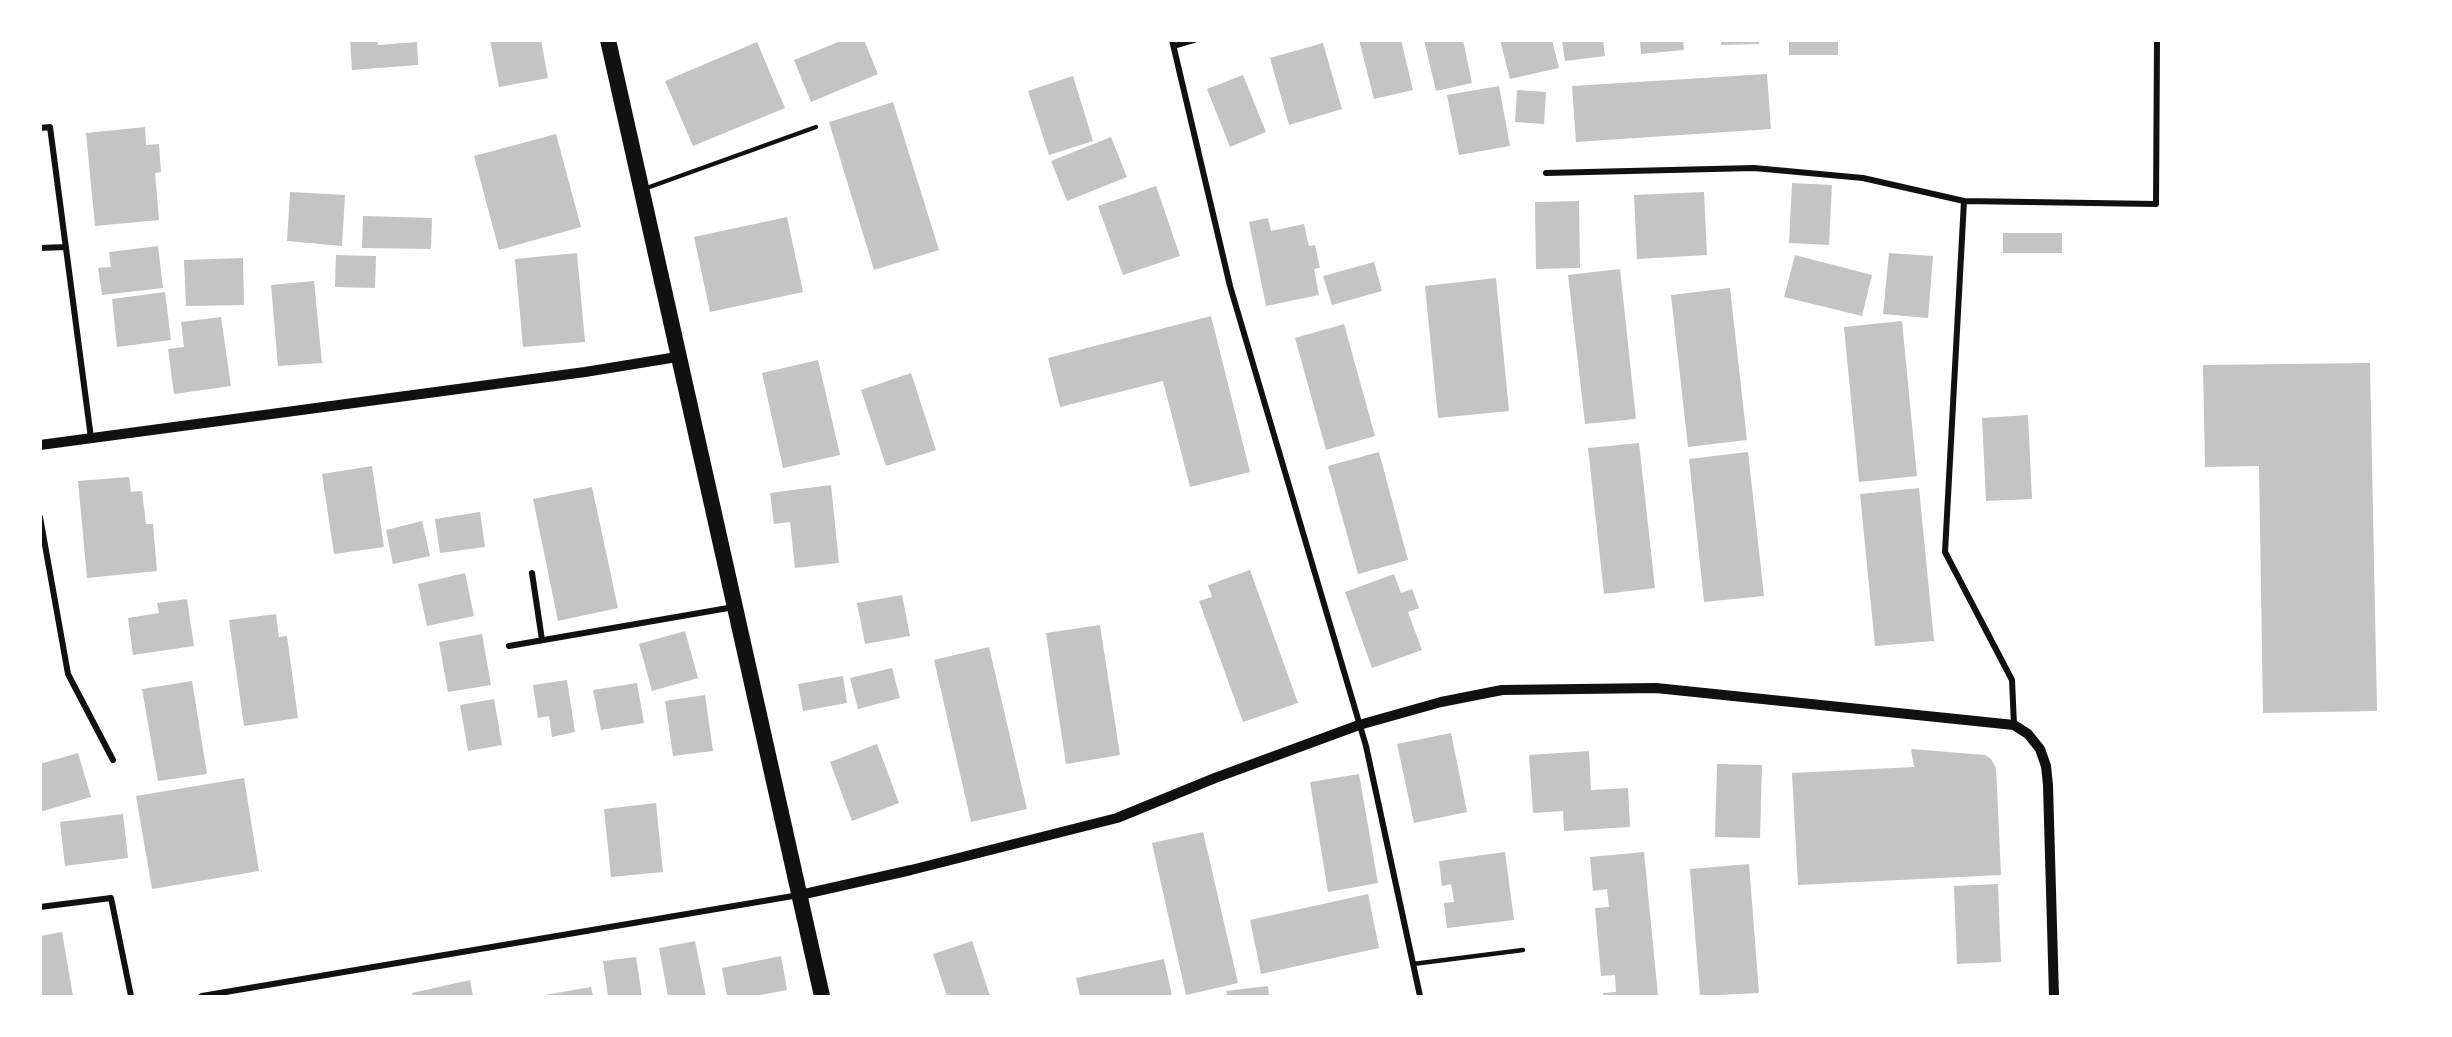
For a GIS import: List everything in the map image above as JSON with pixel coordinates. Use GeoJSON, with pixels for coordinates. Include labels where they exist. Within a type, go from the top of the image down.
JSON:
{"type":"FeatureCollection","features":[{"type":"Feature","properties":{"kind":"highway"},"geometry":{"type":"LineString","coordinates":[[608,40],[677,357],[822,996]]}},
{"type":"Feature","properties":{"kind":"street"},"geometry":{"type":"LineString","coordinates":[[1194,40],[1173,43],[1230,286],[1359,725],[1420,996]]}},
{"type":"Feature","properties":{"kind":"street"},"geometry":{"type":"LineString","coordinates":[[1546,173],[1754,168],[1863,178],[1964,201],[2156,204],[2157,40]]}},
{"type":"Feature","properties":{"kind":"street"},"geometry":{"type":"LineString","coordinates":[[40,128],[50,127],[91,438]]}},
{"type":"Feature","properties":{"kind":"street"},"geometry":{"type":"LineString","coordinates":[[1964,201],[1945,552],[2012,680],[2014,725]]}},
{"type":"Feature","properties":{"kind":"street"},"geometry":{"type":"LineString","coordinates":[[40,248],[66,247]]}},
{"type":"Feature","properties":{"kind":"street"},"geometry":{"type":"LineString","coordinates":[[40,444],[585,372],[677,357]]}},
{"type":"Feature","properties":{"kind":"street"},"geometry":{"type":"LineString","coordinates":[[40,517],[68,674],[113,760]]}},
{"type":"Feature","properties":{"kind":"street"},"geometry":{"type":"LineString","coordinates":[[532,573],[542,640]]}},
{"type":"Feature","properties":{"kind":"street"},"geometry":{"type":"LineString","coordinates":[[509,646],[735,607]]}},
{"type":"Feature","properties":{"kind":"street"},"geometry":{"type":"LineString","coordinates":[[202,996],[800,895],[911,870],[1117,818],[1215,778],[1359,725],[1441,702],[1502,690],[1656,688],[2014,725],[2028,734],[2040,749],[2046,766],[2054,996]]}},
{"type":"Feature","properties":{"kind":"street"},"geometry":{"type":"LineString","coordinates":[[40,907],[111,897],[131,996]]}},
{"type":"Feature","properties":{"kind":"lane"},"geometry":{"type":"LineString","coordinates":[[641,190],[816,127]]}},
{"type":"Feature","properties":{"kind":"lane"},"geometry":{"type":"LineString","coordinates":[[1413,964],[1523,950]]}},
{"type":"Feature","properties":{"kind":"building"},"geometry":{"type":"Polygon","coordinates":[[[350,40],[377,40],[378,45],[417,42],[418,65],[352,70],[350,40]]]}},
{"type":"Feature","properties":{"kind":"building"},"geometry":{"type":"Polygon","coordinates":[[[490,40],[541,40],[548,78],[499,87],[490,40]]]}},
{"type":"Feature","properties":{"kind":"building"},"geometry":{"type":"Polygon","coordinates":[[[843,40],[864,40],[878,74],[811,102],[794,60],[843,40]]]}},
{"type":"Feature","properties":{"kind":"building"},"geometry":{"type":"Polygon","coordinates":[[[1359,40],[1401,40],[1413,90],[1374,99],[1359,40]]]}},
{"type":"Feature","properties":{"kind":"building"},"geometry":{"type":"Polygon","coordinates":[[[1424,40],[1463,40],[1472,83],[1436,91],[1424,40]]]}},
{"type":"Feature","properties":{"kind":"building"},"geometry":{"type":"Polygon","coordinates":[[[1500,40],[1552,40],[1559,68],[1510,79],[1500,40]]]}},
{"type":"Feature","properties":{"kind":"building"},"geometry":{"type":"Polygon","coordinates":[[[1562,40],[1603,40],[1605,56],[1565,61],[1562,40]]]}},
{"type":"Feature","properties":{"kind":"building"},"geometry":{"type":"Polygon","coordinates":[[[1640,40],[1683,40],[1684,50],[1641,54],[1640,40]]]}},
{"type":"Feature","properties":{"kind":"building"},"geometry":{"type":"Polygon","coordinates":[[[1721,40],[1759,40],[1759,44],[1721,45],[1721,40]]]}},
{"type":"Feature","properties":{"kind":"building"},"geometry":{"type":"Polygon","coordinates":[[[1789,40],[1838,40],[1838,55],[1789,55],[1789,40]]]}},
{"type":"Feature","properties":{"kind":"building"},"geometry":{"type":"Polygon","coordinates":[[[757,42],[785,108],[693,146],[665,81],[757,42]]]}},
{"type":"Feature","properties":{"kind":"building"},"geometry":{"type":"Polygon","coordinates":[[[1323,43],[1342,109],[1289,125],[1270,58],[1323,43]]]}},
{"type":"Feature","properties":{"kind":"building"},"geometry":{"type":"Polygon","coordinates":[[[1767,74],[1771,129],[1576,142],[1572,86],[1767,74]]]}},
{"type":"Feature","properties":{"kind":"building"},"geometry":{"type":"Polygon","coordinates":[[[1243,75],[1266,132],[1230,147],[1207,89],[1243,75]]]}},
{"type":"Feature","properties":{"kind":"building"},"geometry":{"type":"Polygon","coordinates":[[[1073,76],[1093,141],[1049,155],[1028,91],[1073,76]]]}},
{"type":"Feature","properties":{"kind":"building"},"geometry":{"type":"Polygon","coordinates":[[[1499,86],[1510,146],[1459,155],[1447,95],[1499,86]]]}},
{"type":"Feature","properties":{"kind":"building"},"geometry":{"type":"Polygon","coordinates":[[[1517,90],[1546,92],[1544,124],[1515,122],[1517,90]]]}},
{"type":"Feature","properties":{"kind":"building"},"geometry":{"type":"Polygon","coordinates":[[[893,102],[939,250],[874,270],[829,122],[893,102]]]}},
{"type":"Feature","properties":{"kind":"building"},"geometry":{"type":"Polygon","coordinates":[[[145,127],[146,145],[159,144],[161,172],[155,173],[159,220],[95,226],[86,133],[145,127]]]}},
{"type":"Feature","properties":{"kind":"building"},"geometry":{"type":"Polygon","coordinates":[[[556,134],[581,227],[499,250],[474,156],[556,134]]]}},
{"type":"Feature","properties":{"kind":"building"},"geometry":{"type":"Polygon","coordinates":[[[1111,137],[1127,177],[1067,201],[1051,161],[1111,137]]]}},
{"type":"Feature","properties":{"kind":"building"},"geometry":{"type":"Polygon","coordinates":[[[1792,183],[1832,185],[1829,245],[1789,243],[1792,183]]]}},
{"type":"Feature","properties":{"kind":"building"},"geometry":{"type":"Polygon","coordinates":[[[1156,186],[1180,256],[1123,275],[1098,206],[1156,186]]]}},
{"type":"Feature","properties":{"kind":"building"},"geometry":{"type":"Polygon","coordinates":[[[290,192],[345,195],[342,246],[287,241],[290,192]]]}},
{"type":"Feature","properties":{"kind":"building"},"geometry":{"type":"Polygon","coordinates":[[[1704,192],[1707,255],[1637,259],[1634,195],[1704,192]]]}},
{"type":"Feature","properties":{"kind":"building"},"geometry":{"type":"Polygon","coordinates":[[[1579,201],[1580,268],[1536,269],[1535,202],[1579,201]]]}},
{"type":"Feature","properties":{"kind":"building"},"geometry":{"type":"Polygon","coordinates":[[[363,216],[432,218],[431,249],[362,248],[363,216]]]}},
{"type":"Feature","properties":{"kind":"building"},"geometry":{"type":"Polygon","coordinates":[[[787,217],[803,292],[710,312],[694,237],[787,217]]]}},
{"type":"Feature","properties":{"kind":"building"},"geometry":{"type":"Polygon","coordinates":[[[1268,218],[1271,231],[1304,224],[1309,246],[1315,245],[1320,268],[1314,269],[1319,295],[1266,306],[1249,222],[1268,218]]]}},
{"type":"Feature","properties":{"kind":"building"},"geometry":{"type":"Polygon","coordinates":[[[2003,233],[2062,233],[2062,253],[2003,253],[2003,233]]]}},
{"type":"Feature","properties":{"kind":"building"},"geometry":{"type":"Polygon","coordinates":[[[158,246],[163,288],[102,295],[98,268],[111,267],[109,252],[158,246]]]}},
{"type":"Feature","properties":{"kind":"building"},"geometry":{"type":"Polygon","coordinates":[[[577,253],[585,342],[523,347],[515,259],[577,253]]]}},
{"type":"Feature","properties":{"kind":"building"},"geometry":{"type":"Polygon","coordinates":[[[1889,253],[1933,256],[1928,318],[1883,314],[1889,253]]]}},
{"type":"Feature","properties":{"kind":"building"},"geometry":{"type":"Polygon","coordinates":[[[336,255],[376,256],[375,288],[335,287],[336,255]]]}},
{"type":"Feature","properties":{"kind":"building"},"geometry":{"type":"Polygon","coordinates":[[[1795,255],[1872,275],[1862,316],[1784,297],[1795,255]]]}},
{"type":"Feature","properties":{"kind":"building"},"geometry":{"type":"Polygon","coordinates":[[[243,258],[244,305],[186,306],[184,260],[243,258]]]}},
{"type":"Feature","properties":{"kind":"building"},"geometry":{"type":"Polygon","coordinates":[[[1374,262],[1382,291],[1332,305],[1323,276],[1374,262]]]}},
{"type":"Feature","properties":{"kind":"building"},"geometry":{"type":"Polygon","coordinates":[[[1620,269],[1636,419],[1585,424],[1568,275],[1620,269]]]}},
{"type":"Feature","properties":{"kind":"building"},"geometry":{"type":"Polygon","coordinates":[[[1496,278],[1509,411],[1438,418],[1425,286],[1496,278]]]}},
{"type":"Feature","properties":{"kind":"building"},"geometry":{"type":"Polygon","coordinates":[[[314,281],[322,363],[278,366],[271,285],[314,281]]]}},
{"type":"Feature","properties":{"kind":"building"},"geometry":{"type":"Polygon","coordinates":[[[1730,288],[1747,440],[1688,447],[1671,295],[1730,288]]]}},
{"type":"Feature","properties":{"kind":"building"},"geometry":{"type":"Polygon","coordinates":[[[165,292],[171,340],[117,347],[112,299],[165,292]]]}},
{"type":"Feature","properties":{"kind":"building"},"geometry":{"type":"Polygon","coordinates":[[[1211,316],[1250,472],[1190,487],[1163,381],[1060,407],[1048,358],[1211,316]]]}},
{"type":"Feature","properties":{"kind":"building"},"geometry":{"type":"Polygon","coordinates":[[[221,317],[231,386],[174,394],[168,349],[184,347],[181,322],[221,317]]]}},
{"type":"Feature","properties":{"kind":"building"},"geometry":{"type":"Polygon","coordinates":[[[1902,321],[1917,476],[1859,482],[1844,327],[1902,321]]]}},
{"type":"Feature","properties":{"kind":"building"},"geometry":{"type":"Polygon","coordinates":[[[1344,324],[1375,436],[1326,450],[1295,338],[1344,324]]]}},
{"type":"Feature","properties":{"kind":"building"},"geometry":{"type":"Polygon","coordinates":[[[818,360],[840,455],[783,468],[762,373],[818,360]]]}},
{"type":"Feature","properties":{"kind":"building"},"geometry":{"type":"Polygon","coordinates":[[[2370,363],[2377,711],[2263,713],[2259,466],[2205,467],[2203,365],[2370,363]]]}},
{"type":"Feature","properties":{"kind":"building"},"geometry":{"type":"Polygon","coordinates":[[[911,373],[936,450],[886,466],[861,390],[911,373]]]}},
{"type":"Feature","properties":{"kind":"building"},"geometry":{"type":"Polygon","coordinates":[[[2028,415],[2032,499],[1986,501],[1982,418],[2028,415]]]}},
{"type":"Feature","properties":{"kind":"building"},"geometry":{"type":"Polygon","coordinates":[[[1639,443],[1655,588],[1604,594],[1588,448],[1639,443]]]}},
{"type":"Feature","properties":{"kind":"building"},"geometry":{"type":"Polygon","coordinates":[[[1379,452],[1408,560],[1358,574],[1328,466],[1379,452]]]}},
{"type":"Feature","properties":{"kind":"building"},"geometry":{"type":"Polygon","coordinates":[[[1748,452],[1764,596],[1704,602],[1689,459],[1748,452]]]}},
{"type":"Feature","properties":{"kind":"building"},"geometry":{"type":"Polygon","coordinates":[[[372,466],[384,547],[334,554],[322,474],[372,466]]]}},
{"type":"Feature","properties":{"kind":"building"},"geometry":{"type":"Polygon","coordinates":[[[129,477],[131,492],[142,491],[146,524],[153,524],[157,571],[87,578],[78,481],[129,477]]]}},
{"type":"Feature","properties":{"kind":"building"},"geometry":{"type":"Polygon","coordinates":[[[831,485],[839,563],[795,568],[790,522],[774,524],[770,493],[831,485]]]}},
{"type":"Feature","properties":{"kind":"building"},"geometry":{"type":"Polygon","coordinates":[[[592,487],[618,608],[558,621],[533,499],[592,487]]]}},
{"type":"Feature","properties":{"kind":"building"},"geometry":{"type":"Polygon","coordinates":[[[1919,488],[1934,641],[1875,646],[1860,494],[1919,488]]]}},
{"type":"Feature","properties":{"kind":"building"},"geometry":{"type":"Polygon","coordinates":[[[480,512],[485,547],[440,553],[435,519],[480,512]]]}},
{"type":"Feature","properties":{"kind":"building"},"geometry":{"type":"Polygon","coordinates":[[[422,521],[430,556],[393,564],[386,530],[422,521]]]}},
{"type":"Feature","properties":{"kind":"building"},"geometry":{"type":"Polygon","coordinates":[[[1250,570],[1298,703],[1243,722],[1199,601],[1212,597],[1208,585],[1250,570]]]}},
{"type":"Feature","properties":{"kind":"building"},"geometry":{"type":"Polygon","coordinates":[[[465,573],[474,616],[427,626],[418,584],[465,573]]]}},
{"type":"Feature","properties":{"kind":"building"},"geometry":{"type":"Polygon","coordinates":[[[1394,574],[1401,593],[1412,589],[1419,608],[1408,612],[1422,650],[1372,668],[1345,592],[1394,574]]]}},
{"type":"Feature","properties":{"kind":"building"},"geometry":{"type":"Polygon","coordinates":[[[902,595],[910,636],[865,644],[857,603],[902,595]]]}},
{"type":"Feature","properties":{"kind":"building"},"geometry":{"type":"Polygon","coordinates":[[[187,599],[194,646],[133,655],[128,618],[159,613],[157,603],[187,599]]]}},
{"type":"Feature","properties":{"kind":"building"},"geometry":{"type":"Polygon","coordinates":[[[276,614],[279,637],[287,636],[298,718],[244,726],[229,620],[276,614]]]}},
{"type":"Feature","properties":{"kind":"building"},"geometry":{"type":"Polygon","coordinates":[[[1100,625],[1120,755],[1066,764],[1046,633],[1100,625]]]}},
{"type":"Feature","properties":{"kind":"building"},"geometry":{"type":"Polygon","coordinates":[[[685,631],[698,678],[652,691],[639,644],[685,631]]]}},
{"type":"Feature","properties":{"kind":"building"},"geometry":{"type":"Polygon","coordinates":[[[482,634],[491,685],[448,692],[439,642],[482,634]]]}},
{"type":"Feature","properties":{"kind":"building"},"geometry":{"type":"Polygon","coordinates":[[[989,647],[1027,809],[971,822],[934,660],[989,647]]]}},
{"type":"Feature","properties":{"kind":"building"},"geometry":{"type":"Polygon","coordinates":[[[892,668],[900,698],[858,709],[850,678],[892,668]]]}},
{"type":"Feature","properties":{"kind":"building"},"geometry":{"type":"Polygon","coordinates":[[[843,676],[847,703],[803,711],[798,684],[843,676]]]}},
{"type":"Feature","properties":{"kind":"building"},"geometry":{"type":"Polygon","coordinates":[[[567,680],[575,732],[552,737],[549,716],[538,718],[533,685],[567,680]]]}},
{"type":"Feature","properties":{"kind":"building"},"geometry":{"type":"Polygon","coordinates":[[[192,681],[207,774],[158,781],[142,689],[192,681]]]}},
{"type":"Feature","properties":{"kind":"building"},"geometry":{"type":"Polygon","coordinates":[[[637,683],[644,723],[601,730],[593,690],[637,683]]]}},
{"type":"Feature","properties":{"kind":"building"},"geometry":{"type":"Polygon","coordinates":[[[705,695],[713,751],[673,756],[665,701],[705,695]]]}},
{"type":"Feature","properties":{"kind":"building"},"geometry":{"type":"Polygon","coordinates":[[[494,699],[502,745],[468,751],[460,705],[494,699]]]}},
{"type":"Feature","properties":{"kind":"building"},"geometry":{"type":"Polygon","coordinates":[[[1451,733],[1467,812],[1414,823],[1397,744],[1451,733]]]}},
{"type":"Feature","properties":{"kind":"building"},"geometry":{"type":"Polygon","coordinates":[[[877,744],[899,803],[852,821],[830,762],[877,744]]]}},
{"type":"Feature","properties":{"kind":"building"},"geometry":{"type":"Polygon","coordinates":[[[1911,749],[1985,755],[1991,759],[1996,768],[2001,875],[1798,885],[1792,773],[1914,767],[1911,749]]]}},
{"type":"Feature","properties":{"kind":"building"},"geometry":{"type":"Polygon","coordinates":[[[1589,751],[1591,790],[1628,788],[1630,827],[1564,831],[1563,811],[1533,813],[1529,755],[1589,751]]]}},
{"type":"Feature","properties":{"kind":"building"},"geometry":{"type":"Polygon","coordinates":[[[78,753],[91,797],[40,812],[40,764],[78,753]]]}},
{"type":"Feature","properties":{"kind":"building"},"geometry":{"type":"Polygon","coordinates":[[[1717,764],[1762,765],[1760,838],[1715,837],[1717,764]]]}},
{"type":"Feature","properties":{"kind":"building"},"geometry":{"type":"Polygon","coordinates":[[[1359,774],[1378,883],[1328,892],[1310,782],[1359,774]]]}},
{"type":"Feature","properties":{"kind":"building"},"geometry":{"type":"Polygon","coordinates":[[[244,778],[259,871],[152,889],[136,796],[244,778]]]}},
{"type":"Feature","properties":{"kind":"building"},"geometry":{"type":"Polygon","coordinates":[[[656,803],[663,872],[611,877],[604,809],[656,803]]]}},
{"type":"Feature","properties":{"kind":"building"},"geometry":{"type":"Polygon","coordinates":[[[123,814],[128,858],[65,866],[60,822],[123,814]]]}},
{"type":"Feature","properties":{"kind":"building"},"geometry":{"type":"Polygon","coordinates":[[[1203,832],[1238,983],[1186,995],[1152,843],[1203,832]]]}},
{"type":"Feature","properties":{"kind":"building"},"geometry":{"type":"Polygon","coordinates":[[[1505,852],[1514,920],[1447,928],[1444,903],[1454,902],[1451,884],[1442,886],[1439,861],[1505,852]]]}},
{"type":"Feature","properties":{"kind":"building"},"geometry":{"type":"Polygon","coordinates":[[[1644,852],[1658,996],[1603,996],[1603,993],[1616,992],[1615,975],[1601,976],[1595,908],[1609,907],[1607,889],[1593,891],[1590,857],[1644,852]]]}},
{"type":"Feature","properties":{"kind":"building"},"geometry":{"type":"Polygon","coordinates":[[[1749,864],[1759,993],[1700,996],[1690,869],[1749,864]]]}},
{"type":"Feature","properties":{"kind":"building"},"geometry":{"type":"Polygon","coordinates":[[[1998,884],[2001,962],[1957,964],[1954,886],[1998,884]]]}},
{"type":"Feature","properties":{"kind":"building"},"geometry":{"type":"Polygon","coordinates":[[[1368,894],[1379,948],[1261,974],[1250,920],[1368,894]]]}},
{"type":"Feature","properties":{"kind":"building"},"geometry":{"type":"Polygon","coordinates":[[[62,932],[73,996],[40,996],[40,936],[62,932]]]}},
{"type":"Feature","properties":{"kind":"building"},"geometry":{"type":"Polygon","coordinates":[[[695,941],[706,996],[668,996],[659,948],[695,941]]]}},
{"type":"Feature","properties":{"kind":"building"},"geometry":{"type":"Polygon","coordinates":[[[972,941],[990,996],[947,996],[933,954],[972,941]]]}},
{"type":"Feature","properties":{"kind":"building"},"geometry":{"type":"Polygon","coordinates":[[[781,956],[787,990],[755,996],[727,996],[722,968],[781,956]]]}},
{"type":"Feature","properties":{"kind":"building"},"geometry":{"type":"Polygon","coordinates":[[[636,957],[642,996],[608,996],[603,961],[636,957]]]}},
{"type":"Feature","properties":{"kind":"building"},"geometry":{"type":"Polygon","coordinates":[[[1164,959],[1172,996],[1080,996],[1076,978],[1164,959]]]}},
{"type":"Feature","properties":{"kind":"building"},"geometry":{"type":"Polygon","coordinates":[[[470,980],[473,996],[413,996],[412,993],[470,980]]]}},
{"type":"Feature","properties":{"kind":"building"},"geometry":{"type":"Polygon","coordinates":[[[1268,986],[1269,996],[1227,996],[1226,991],[1268,986]]]}},
{"type":"Feature","properties":{"kind":"building"},"geometry":{"type":"Polygon","coordinates":[[[591,987],[593,996],[545,996],[545,995],[591,987]]]}}]}
